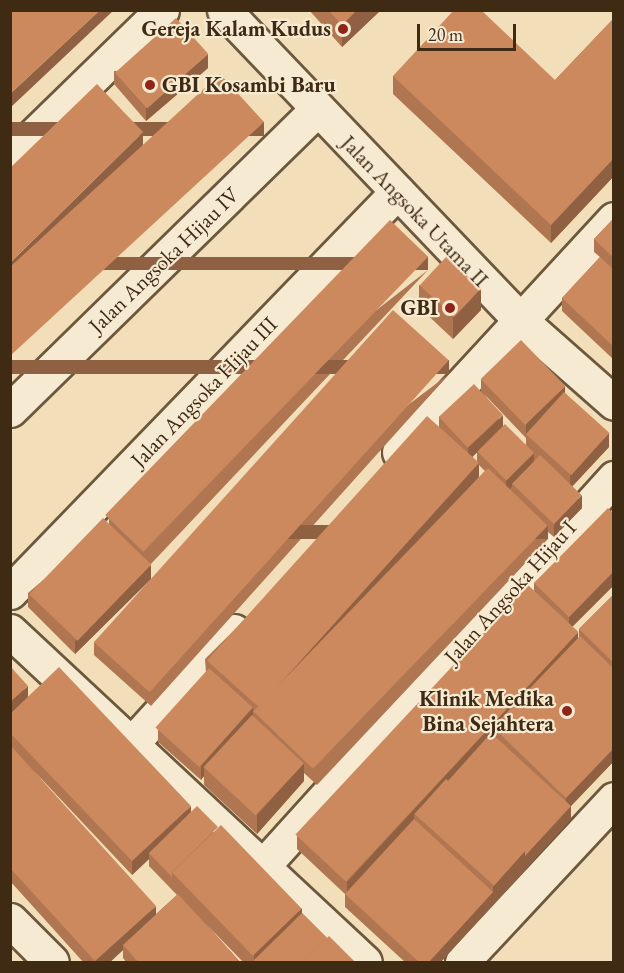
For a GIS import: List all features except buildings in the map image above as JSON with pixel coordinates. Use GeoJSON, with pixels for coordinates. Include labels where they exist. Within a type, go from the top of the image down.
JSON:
{"type":"FeatureCollection","features":[{"type":"Feature","properties":{"kind":"street"},"geometry":{"type":"LineString","coordinates":[[10,158],[162,10]]}},
{"type":"Feature","properties":{"kind":"street","name":"Jalan Angsoka Utama II"},"geometry":{"type":"LineString","coordinates":[[224,10],[520,320],[614,403]]}},
{"type":"Feature","properties":{"kind":"street","name":"Jalan Angsoka Hijau IV"},"geometry":{"type":"LineString","coordinates":[[10,410],[317,109]]}},
{"type":"Feature","properties":{"kind":"street","name":"Jalan Angsoka Hijau III"},"geometry":{"type":"LineString","coordinates":[[10,592],[397,192]]}},
{"type":"Feature","properties":{"kind":"street"},"geometry":{"type":"LineString","coordinates":[[375,478],[614,219]]}},
{"type":"Feature","properties":{"kind":"street","name":"Jalan Angsoka Hijau I"},"geometry":{"type":"LineString","coordinates":[[261,867],[614,478]]}},
{"type":"Feature","properties":{"kind":"street"},"geometry":{"type":"LineString","coordinates":[[133,742],[254,610]]}},
{"type":"Feature","properties":{"kind":"street"},"geometry":{"type":"LineString","coordinates":[[10,632],[133,742],[261,867],[365,963]]}},
{"type":"Feature","properties":{"kind":"street"},"geometry":{"type":"LineString","coordinates":[[462,963],[614,799]]}},
{"type":"Feature","properties":{"kind":"street"},"geometry":{"type":"LineString","coordinates":[[10,920],[52,963]]}},
{"type":"Feature","properties":{"kind":"place","name":"Gereja Kalam Kudus"},"geometry":{"type":"Point","coordinates":[343,29]}},
{"type":"Feature","properties":{"kind":"place","name":"GBI Kosambi Baru"},"geometry":{"type":"Point","coordinates":[150,85]}},
{"type":"Feature","properties":{"kind":"place","name":"GBI"},"geometry":{"type":"Point","coordinates":[450,308]}},
{"type":"Feature","properties":{"kind":"place","name":"Klinik Medika Bina Sejahtera"},"geometry":{"type":"Point","coordinates":[567,711]}}]}
